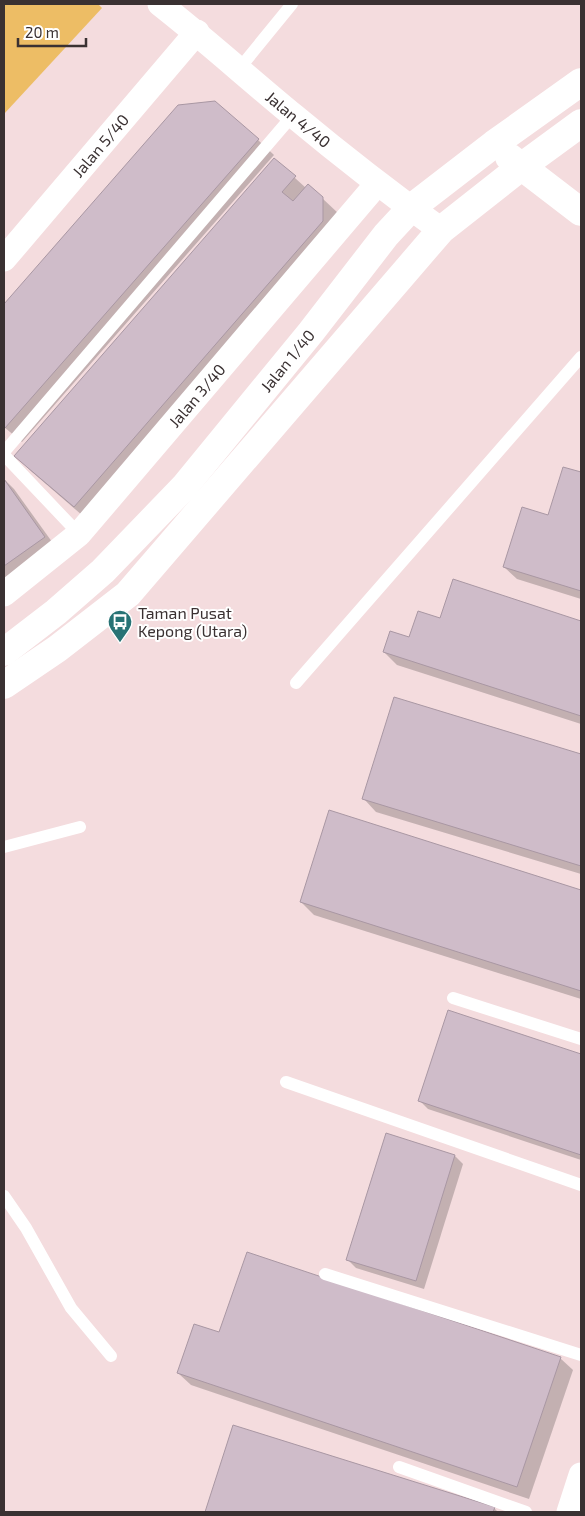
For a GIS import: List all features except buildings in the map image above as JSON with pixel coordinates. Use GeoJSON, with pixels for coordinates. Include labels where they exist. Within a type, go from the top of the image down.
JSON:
{"type":"FeatureCollection","features":[{"type":"Feature","properties":{"kind":"main road","name":"Jalan 1/40"},"geometry":{"type":"LineString","coordinates":[[4,652],[56,612],[103,571],[184,487],[311,332],[386,235],[411,208],[494,144],[581,82]]}},
{"type":"Feature","properties":{"kind":"main road","name":"Jalan 1/40"},"geometry":{"type":"LineString","coordinates":[[4,685],[57,649],[128,594],[441,230],[581,123]]}},
{"type":"Feature","properties":{"kind":"main road"},"geometry":{"type":"LineString","coordinates":[[494,144],[572,205]]}},
{"type":"Feature","properties":{"kind":"street","name":"Jalan 4/40"},"geometry":{"type":"LineString","coordinates":[[160,4],[197,32],[293,116],[377,184],[441,230]]}},
{"type":"Feature","properties":{"kind":"street","name":"Jalan 5/40"},"geometry":{"type":"LineString","coordinates":[[4,259],[197,32]]}},
{"type":"Feature","properties":{"kind":"street","name":"Jalan 3/40"},"geometry":{"type":"LineString","coordinates":[[4,594],[79,534],[377,184]]}},
{"type":"Feature","properties":{"kind":"street"},"geometry":{"type":"LineString","coordinates":[[569,1512],[581,1475]]}},
{"type":"Feature","properties":{"kind":"lane"},"geometry":{"type":"LineString","coordinates":[[239,69],[292,4]]}},
{"type":"Feature","properties":{"kind":"lane"},"geometry":{"type":"LineString","coordinates":[[79,534],[4,454],[293,116]]}},
{"type":"Feature","properties":{"kind":"lane"},"geometry":{"type":"LineString","coordinates":[[296,683],[581,357]]}},
{"type":"Feature","properties":{"kind":"lane"},"geometry":{"type":"LineString","coordinates":[[4,846],[80,827]]}},
{"type":"Feature","properties":{"kind":"lane"},"geometry":{"type":"LineString","coordinates":[[453,998],[581,1040]]}},
{"type":"Feature","properties":{"kind":"lane"},"geometry":{"type":"LineString","coordinates":[[286,1082],[581,1185]]}},
{"type":"Feature","properties":{"kind":"lane"},"geometry":{"type":"LineString","coordinates":[[4,1196],[26,1228],[71,1308],[111,1356]]}},
{"type":"Feature","properties":{"kind":"lane"},"geometry":{"type":"LineString","coordinates":[[325,1274],[581,1355]]}},
{"type":"Feature","properties":{"kind":"lane"},"geometry":{"type":"LineString","coordinates":[[398,1467],[526,1512]]}},
{"type":"Feature","properties":{"kind":"shaded area"},"geometry":{"type":"Polygon","coordinates":[[[4,4],[98,4],[102,8],[4,114],[4,4]]]}},
{"type":"Feature","properties":{"kind":"place","name":"Taman Pusat Kepong (Utara)"},"geometry":{"type":"Point","coordinates":[120,643]}}]}
